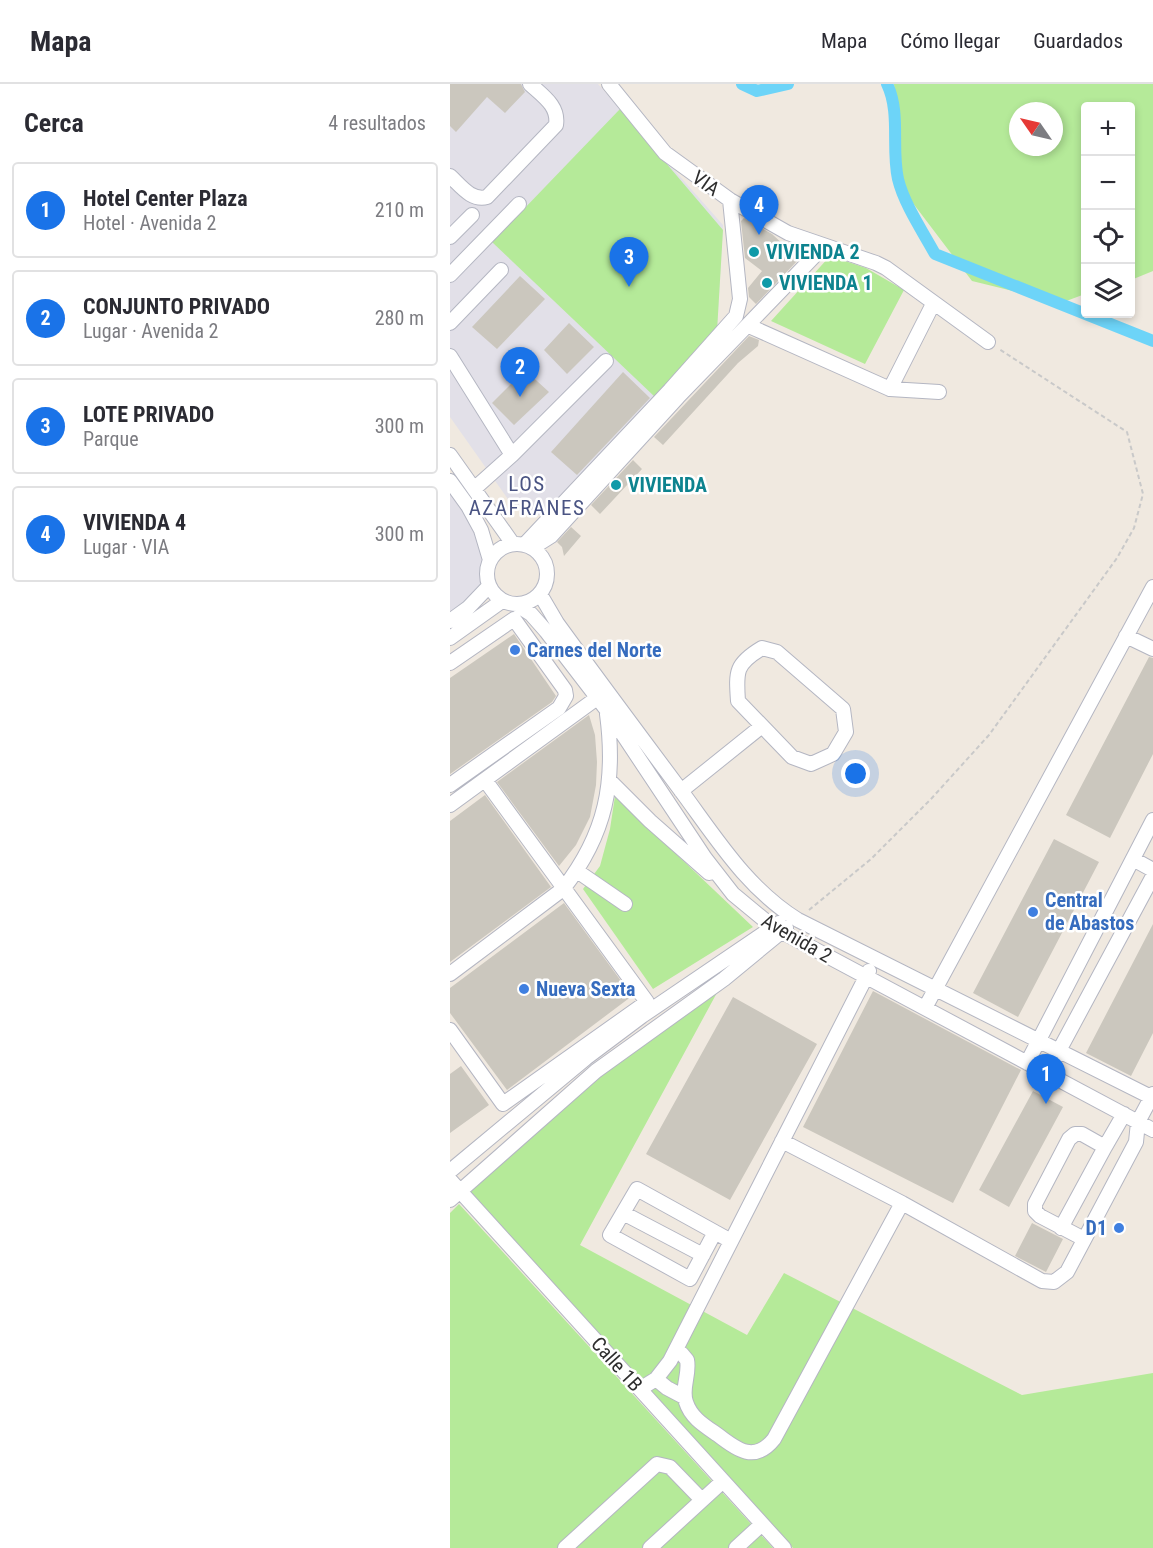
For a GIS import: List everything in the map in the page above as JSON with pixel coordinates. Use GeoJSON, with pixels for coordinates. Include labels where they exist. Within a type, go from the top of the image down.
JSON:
{"type":"FeatureCollection","features":[{"type":"Feature","properties":{"kind":"street"},"geometry":{"type":"LineString","coordinates":[[450,176],[473,197],[487,196],[556,125],[557,116],[553,107],[530,84]]}},
{"type":"Feature","properties":{"kind":"street","name":"VIA"},"geometry":{"type":"LineString","coordinates":[[609,84],[664,153],[730,200],[788,233],[886,268],[988,342]]}},
{"type":"Feature","properties":{"kind":"street"},"geometry":{"type":"LineString","coordinates":[[450,784],[559,708],[566,696],[565,690],[514,619],[509,603],[489,586],[487,569],[496,552],[504,547],[523,545],[551,536],[674,394],[736,316],[739,308],[737,263],[730,200]]}},
{"type":"Feature","properties":{"kind":"street"},"geometry":{"type":"LineString","coordinates":[[450,275],[519,204]]}},
{"type":"Feature","properties":{"kind":"street"},"geometry":{"type":"LineString","coordinates":[[450,237],[472,215]]}},
{"type":"Feature","properties":{"kind":"street"},"geometry":{"type":"LineString","coordinates":[[674,394],[749,326],[824,246]]}},
{"type":"Feature","properties":{"kind":"street"},"geometry":{"type":"LineString","coordinates":[[450,322],[501,270]]}},
{"type":"Feature","properties":{"kind":"street"},"geometry":{"type":"LineString","coordinates":[[890,389],[933,304]]}},
{"type":"Feature","properties":{"kind":"street"},"geometry":{"type":"LineString","coordinates":[[749,326],[890,389],[939,392]]}},
{"type":"Feature","properties":{"kind":"street"},"geometry":{"type":"LineString","coordinates":[[450,356],[512,455]]}},
{"type":"Feature","properties":{"kind":"street"},"geometry":{"type":"LineString","coordinates":[[474,489],[512,455],[606,361]]}},
{"type":"Feature","properties":{"kind":"street"},"geometry":{"type":"LineString","coordinates":[[450,455],[474,489],[523,545],[540,555],[547,574],[540,594],[526,603],[509,603],[450,638]]}},
{"type":"Feature","properties":{"kind":"street"},"geometry":{"type":"LineString","coordinates":[[450,482],[468,506],[481,530],[490,560]]}},
{"type":"Feature","properties":{"kind":"street"},"geometry":{"type":"LineString","coordinates":[[450,621],[468,608],[489,586]]}},
{"type":"Feature","properties":{"kind":"street"},"geometry":{"type":"LineString","coordinates":[[925,1008],[1153,587]]}},
{"type":"Feature","properties":{"kind":"street","name":"Avenida 2"},"geometry":{"type":"LineString","coordinates":[[540,594],[556,623],[681,791],[745,876],[765,896],[794,917],[1152,1097]]}},
{"type":"Feature","properties":{"kind":"street","name":"Avenida 2"},"geometry":{"type":"LineString","coordinates":[[509,603],[531,614],[546,631],[606,710],[705,858],[733,894],[777,929],[1153,1131]]}},
{"type":"Feature","properties":{"kind":"street"},"geometry":{"type":"LineString","coordinates":[[450,663],[514,619]]}},
{"type":"Feature","properties":{"kind":"street"},"geometry":{"type":"LineString","coordinates":[[1126,636],[1153,649]]}},
{"type":"Feature","properties":{"kind":"street"},"geometry":{"type":"LineString","coordinates":[[762,648],[777,652],[843,709],[846,732],[833,754],[811,764],[792,757],[762,726],[738,701],[736,676],[746,658],[762,648]]}},
{"type":"Feature","properties":{"kind":"street"},"geometry":{"type":"LineString","coordinates":[[450,805],[597,698]]}},
{"type":"Feature","properties":{"kind":"street"},"geometry":{"type":"LineString","coordinates":[[450,974],[563,889],[577,871],[593,842],[610,781],[610,740],[606,710]]}},
{"type":"Feature","properties":{"kind":"street"},"geometry":{"type":"LineString","coordinates":[[681,791],[762,726]]}},
{"type":"Feature","properties":{"kind":"street"},"geometry":{"type":"LineString","coordinates":[[450,1030],[503,1104],[647,1002],[485,780]]}},
{"type":"Feature","properties":{"kind":"street"},"geometry":{"type":"LineString","coordinates":[[610,781],[650,821],[733,894]]}},
{"type":"Feature","properties":{"kind":"street"},"geometry":{"type":"LineString","coordinates":[[1027,1063],[1153,820]]}},
{"type":"Feature","properties":{"kind":"street"},"geometry":{"type":"LineString","coordinates":[[1132,860],[1153,870]]}},
{"type":"Feature","properties":{"kind":"street"},"geometry":{"type":"LineString","coordinates":[[577,871],[625,904]]}},
{"type":"Feature","properties":{"kind":"street"},"geometry":{"type":"LineString","coordinates":[[1047,1073],[1153,876]]}},
{"type":"Feature","properties":{"kind":"street"},"geometry":{"type":"LineString","coordinates":[[450,1171],[604,1044],[794,917]]}},
{"type":"Feature","properties":{"kind":"street"},"geometry":{"type":"LineString","coordinates":[[455,1196],[596,1071],[724,979],[777,929]]}},
{"type":"Feature","properties":{"kind":"street"},"geometry":{"type":"LineString","coordinates":[[640,1389],[656,1379],[675,1351],[876,959]]}},
{"type":"Feature","properties":{"kind":"street"},"geometry":{"type":"LineString","coordinates":[[1060,1000],[1081,1010]]}},
{"type":"Feature","properties":{"kind":"street"},"geometry":{"type":"LineString","coordinates":[[450,1056],[462,1047]]}},
{"type":"Feature","properties":{"kind":"street"},"geometry":{"type":"LineString","coordinates":[[783,1141],[902,1203],[1042,1281],[1054,1282],[1067,1272],[1136,1142],[1138,1122],[1152,1097]]}},
{"type":"Feature","properties":{"kind":"street"},"geometry":{"type":"LineString","coordinates":[[1061,1228],[1124,1114]]}},
{"type":"Feature","properties":{"kind":"street"},"geometry":{"type":"LineString","coordinates":[[1136,1142],[1153,1131]]}},
{"type":"Feature","properties":{"kind":"street"},"geometry":{"type":"LineString","coordinates":[[1084,1239],[1040,1216],[1035,1211],[1035,1204],[1069,1139],[1075,1134],[1082,1134],[1105,1147]]}},
{"type":"Feature","properties":{"kind":"street","name":"Calle 1B"},"geometry":{"type":"LineString","coordinates":[[450,1180],[455,1196],[640,1389],[784,1548]]}},
{"type":"Feature","properties":{"kind":"street"},"geometry":{"type":"LineString","coordinates":[[715,1232],[690,1279],[610,1235],[637,1189],[715,1232],[731,1241]]}},
{"type":"Feature","properties":{"kind":"street"},"geometry":{"type":"LineString","coordinates":[[675,1351],[685,1356],[688,1365],[684,1397],[689,1409],[701,1423],[736,1449],[748,1452],[766,1447],[774,1439],[902,1203]]}},
{"type":"Feature","properties":{"kind":"street"},"geometry":{"type":"LineString","coordinates":[[623,1213],[703,1255]]}},
{"type":"Feature","properties":{"kind":"street"},"geometry":{"type":"LineString","coordinates":[[656,1379],[684,1397]]}},
{"type":"Feature","properties":{"kind":"street"},"geometry":{"type":"LineString","coordinates":[[565,1548],[657,1464],[670,1467],[702,1500]]}},
{"type":"Feature","properties":{"kind":"street"},"geometry":{"type":"LineString","coordinates":[[650,1548],[723,1481]]}},
{"type":"Feature","properties":{"kind":"street"},"geometry":{"type":"LineString","coordinates":[[736,1548],[762,1524]]}},
{"type":"Feature","properties":{"kind":"path"},"geometry":{"type":"LineString","coordinates":[[794,917],[871,859],[931,799],[989,735],[1099,584],[1128,540],[1139,516],[1143,495],[1127,432],[988,342]]}},
{"type":"Feature","properties":{"kind":"shaded area"},"geometry":{"type":"Polygon","coordinates":[[[450,84],[598,84],[723,225],[717,331],[542,516],[515,509],[450,417],[450,84]]]}},
{"type":"Feature","properties":{"kind":"shaded area"},"geometry":{"type":"Polygon","coordinates":[[[450,492],[475,528],[487,567],[480,586],[465,605],[450,616],[450,492]]]}},
{"type":"Feature","properties":{"kind":"green space"},"geometry":{"type":"Polygon","coordinates":[[[894,84],[1153,84],[1153,271],[1135,278],[1135,102],[1081,102],[1081,296],[1061,303],[972,281],[903,190],[894,84]]]}},
{"type":"Feature","properties":{"kind":"green space"},"geometry":{"type":"Polygon","coordinates":[[[620,109],[723,230],[717,331],[655,397],[492,242],[620,109]]]}},
{"type":"Feature","properties":{"kind":"green space"},"geometry":{"type":"Polygon","coordinates":[[[830,256],[866,268],[904,290],[865,364],[771,321],[830,256]]]}},
{"type":"Feature","properties":{"kind":"green space"},"geometry":{"type":"Polygon","coordinates":[[[615,796],[753,927],[653,989],[583,889],[600,866],[610,829],[615,796]]]}},
{"type":"Feature","properties":{"kind":"green space"},"geometry":{"type":"Polygon","coordinates":[[[719,989],[580,1245],[747,1335],[784,1273],[1022,1395],[1153,1373],[1153,1548],[793,1548],[468,1190],[574,1093],[719,989]]]}},
{"type":"Feature","properties":{"kind":"green space"},"geometry":{"type":"Polygon","coordinates":[[[459,1204],[773,1548],[450,1548],[450,1213],[459,1204]]]}},
{"type":"Feature","properties":{"kind":"building"},"geometry":{"type":"Polygon","coordinates":[[[450,84],[521,84],[525,92],[505,113],[487,97],[456,132],[450,126],[450,84]]]}},
{"type":"Feature","properties":{"kind":"building"},"geometry":{"type":"Polygon","coordinates":[[[744,218],[772,234],[799,259],[756,304],[749,297],[748,288],[762,271],[745,258],[741,221],[744,218]]]}},
{"type":"Feature","properties":{"kind":"building"},"geometry":{"type":"Polygon","coordinates":[[[520,276],[545,299],[497,349],[472,327],[520,276]]]}},
{"type":"Feature","properties":{"kind":"building"},"geometry":{"type":"Polygon","coordinates":[[[569,323],[594,347],[567,374],[544,350],[569,323]]]}},
{"type":"Feature","properties":{"kind":"building"},"geometry":{"type":"Polygon","coordinates":[[[749,336],[759,340],[758,346],[738,363],[663,445],[654,437],[749,336]]]}},
{"type":"Feature","properties":{"kind":"building"},"geometry":{"type":"Polygon","coordinates":[[[525,370],[549,392],[514,425],[492,403],[525,370]]]}},
{"type":"Feature","properties":{"kind":"building"},"geometry":{"type":"Polygon","coordinates":[[[623,372],[650,398],[577,475],[551,452],[623,372]]]}},
{"type":"Feature","properties":{"kind":"building","name":"VIVIENDA"},"geometry":{"type":"Polygon","coordinates":[[[633,460],[642,469],[600,514],[591,505],[633,460]]]}},
{"type":"Feature","properties":{"kind":"building"},"geometry":{"type":"Polygon","coordinates":[[[571,527],[581,536],[564,556],[562,547],[557,542],[571,527]]]}},
{"type":"Feature","properties":{"kind":"building"},"geometry":{"type":"Polygon","coordinates":[[[514,634],[556,696],[552,702],[450,774],[450,678],[514,634]]]}},
{"type":"Feature","properties":{"kind":"building"},"geometry":{"type":"Polygon","coordinates":[[[1149,657],[1153,658],[1153,754],[1110,838],[1066,815],[1149,657]]]}},
{"type":"Feature","properties":{"kind":"building"},"geometry":{"type":"Polygon","coordinates":[[[589,715],[595,735],[597,762],[596,785],[590,817],[576,845],[559,866],[497,782],[589,715]]]}},
{"type":"Feature","properties":{"kind":"building"},"geometry":{"type":"Polygon","coordinates":[[[485,795],[551,887],[450,962],[450,821],[485,795]]]}},
{"type":"Feature","properties":{"kind":"building"},"geometry":{"type":"Polygon","coordinates":[[[1054,839],[1099,862],[1018,1017],[973,993],[1054,839]]]}},
{"type":"Feature","properties":{"kind":"building"},"geometry":{"type":"Polygon","coordinates":[[[564,903],[632,996],[507,1090],[450,1013],[450,988],[564,903]]]}},
{"type":"Feature","properties":{"kind":"building"},"geometry":{"type":"Polygon","coordinates":[[[1153,924],[1153,1033],[1131,1076],[1086,1053],[1153,924]]]}},
{"type":"Feature","properties":{"kind":"building"},"geometry":{"type":"Polygon","coordinates":[[[873,991],[1021,1070],[953,1203],[803,1127],[873,991]]]}},
{"type":"Feature","properties":{"kind":"building"},"geometry":{"type":"Polygon","coordinates":[[[733,997],[817,1044],[730,1200],[646,1154],[733,997]]]}},
{"type":"Feature","properties":{"kind":"building"},"geometry":{"type":"Polygon","coordinates":[[[461,1066],[489,1105],[450,1133],[450,1074],[461,1066]]]}},
{"type":"Feature","properties":{"kind":"building"},"geometry":{"type":"Polygon","coordinates":[[[1033,1091],[1063,1107],[1009,1207],[979,1190],[1033,1091]]]}},
{"type":"Feature","properties":{"kind":"building"},"geometry":{"type":"Polygon","coordinates":[[[1032,1223],[1063,1239],[1046,1272],[1015,1256],[1032,1223]]]}},
{"type":"Feature","properties":{"kind":"waterway"},"geometry":{"type":"LineString","coordinates":[[742,84],[757,91],[788,84]]}},
{"type":"Feature","properties":{"kind":"waterway"},"geometry":{"type":"LineString","coordinates":[[887,84],[894,107],[898,179],[909,208],[935,254],[1153,341]]}},
{"type":"Feature","properties":{"kind":"place","name":"VIVIENDA 4"},"geometry":{"type":"Point","coordinates":[759,235]}},
{"type":"Feature","properties":{"kind":"place","name":"VIVIENDA 2"},"geometry":{"type":"Point","coordinates":[754,252]}},
{"type":"Feature","properties":{"kind":"place","name":"VIVIENDA 1"},"geometry":{"type":"Point","coordinates":[767,283]}},
{"type":"Feature","properties":{"kind":"place","name":"LOTE PRIVADO"},"geometry":{"type":"Point","coordinates":[629,287]}},
{"type":"Feature","properties":{"kind":"place","name":"CONJUNTO PRIVADO"},"geometry":{"type":"Point","coordinates":[520,397]}},
{"type":"Feature","properties":{"kind":"place","name":"VIVIENDA"},"geometry":{"type":"Point","coordinates":[616,485]}},
{"type":"Feature","properties":{"kind":"place","name":"Carnes del Norte"},"geometry":{"type":"Point","coordinates":[515,650]}},
{"type":"Feature","properties":{"kind":"place","name":"Central de Abastos"},"geometry":{"type":"Point","coordinates":[1033,912]}},
{"type":"Feature","properties":{"kind":"place","name":"Nueva Sexta"},"geometry":{"type":"Point","coordinates":[524,989]}},
{"type":"Feature","properties":{"kind":"place","name":"Hotel Center Plaza"},"geometry":{"type":"Point","coordinates":[1046,1104]}},
{"type":"Feature","properties":{"kind":"place","name":"D1"},"geometry":{"type":"Point","coordinates":[1119,1228]}},
{"type":"Feature","properties":{"kind":"district","name":"LOS AZAFRANES"},"geometry":{"type":"Point","coordinates":[527,496]}}]}
